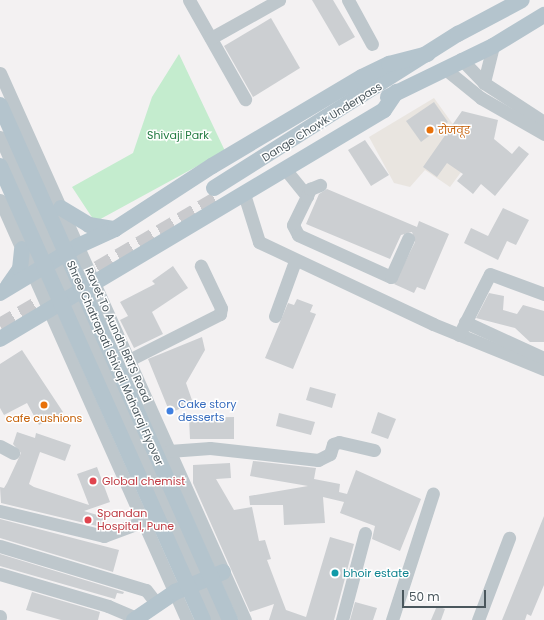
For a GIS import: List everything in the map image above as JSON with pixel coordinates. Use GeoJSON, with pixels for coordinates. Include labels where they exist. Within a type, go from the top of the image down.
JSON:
{"type":"FeatureCollection","features":[{"type":"Feature","properties":{"kind":"main road","name":"Dange Chowk Underpass"},"geometry":{"type":"LineString","coordinates":[[522,0],[458,34],[216,193],[396,92],[461,59],[493,46],[544,15]]}},
{"type":"Feature","properties":{"kind":"main road"},"geometry":{"type":"LineString","coordinates":[[2,292],[56,261],[78,246],[115,229],[212,166],[362,77],[389,64],[428,54]]}},
{"type":"Feature","properties":{"kind":"main road"},"geometry":{"type":"LineString","coordinates":[[0,339],[384,110],[396,92]]}},
{"type":"Feature","properties":{"kind":"main road","name":"Shree Chatrapati Shivaji Maharaj Flyover"},"geometry":{"type":"LineString","coordinates":[[0,105],[230,620]]}},
{"type":"Feature","properties":{"kind":"main road"},"geometry":{"type":"LineString","coordinates":[[0,166],[203,620]]}},
{"type":"Feature","properties":{"kind":"main road"},"geometry":{"type":"LineString","coordinates":[[61,208],[89,225],[115,229]]}},
{"type":"Feature","properties":{"kind":"main road"},"geometry":{"type":"LineString","coordinates":[[2,292],[20,269],[22,249]]}},
{"type":"Feature","properties":{"kind":"main road"},"geometry":{"type":"LineString","coordinates":[[135,619],[175,592],[223,572]]}},
{"type":"Feature","properties":{"kind":"street"},"geometry":{"type":"LineString","coordinates":[[189,0],[245,99]]}},
{"type":"Feature","properties":{"kind":"street"},"geometry":{"type":"LineString","coordinates":[[211,38],[279,0]]}},
{"type":"Feature","properties":{"kind":"street"},"geometry":{"type":"LineString","coordinates":[[348,0],[372,44]]}},
{"type":"Feature","properties":{"kind":"street"},"geometry":{"type":"LineString","coordinates":[[484,83],[493,46]]}},
{"type":"Feature","properties":{"kind":"street"},"geometry":{"type":"LineString","coordinates":[[461,59],[484,83],[506,101],[544,122]]}},
{"type":"Feature","properties":{"kind":"street"},"geometry":{"type":"LineString","coordinates":[[444,68],[481,98],[544,134]]}},
{"type":"Feature","properties":{"kind":"street","name":"Ravet To Aundh BRTS Road"},"geometry":{"type":"LineString","coordinates":[[0,73],[245,620]]}},
{"type":"Feature","properties":{"kind":"street"},"geometry":{"type":"LineString","coordinates":[[0,137],[216,620]]}},
{"type":"Feature","properties":{"kind":"street"},"geometry":{"type":"LineString","coordinates":[[285,169],[306,196]]}},
{"type":"Feature","properties":{"kind":"street"},"geometry":{"type":"LineString","coordinates":[[320,186],[310,189],[293,230],[391,277],[408,239]]}},
{"type":"Feature","properties":{"kind":"street"},"geometry":{"type":"LineString","coordinates":[[244,194],[259,242],[295,261],[459,335],[544,369]]}},
{"type":"Feature","properties":{"kind":"street"},"geometry":{"type":"LineString","coordinates":[[0,200],[187,620]]}},
{"type":"Feature","properties":{"kind":"street"},"geometry":{"type":"LineString","coordinates":[[275,316],[295,261]]}},
{"type":"Feature","properties":{"kind":"street"},"geometry":{"type":"LineString","coordinates":[[129,360],[220,314],[221,308],[201,266]]}},
{"type":"Feature","properties":{"kind":"street"},"geometry":{"type":"LineString","coordinates":[[459,335],[490,274],[544,294]]}},
{"type":"Feature","properties":{"kind":"street"},"geometry":{"type":"LineString","coordinates":[[465,322],[544,358]]}},
{"type":"Feature","properties":{"kind":"street"},"geometry":{"type":"LineString","coordinates":[[169,451],[210,448],[318,460],[330,454],[333,444],[339,442],[374,450]]}},
{"type":"Feature","properties":{"kind":"street"},"geometry":{"type":"LineString","coordinates":[[0,446],[13,453]]}},
{"type":"Feature","properties":{"kind":"street"},"geometry":{"type":"LineString","coordinates":[[392,620],[433,493]]}},
{"type":"Feature","properties":{"kind":"street"},"geometry":{"type":"LineString","coordinates":[[0,511],[104,536],[144,521]]}},
{"type":"Feature","properties":{"kind":"street"},"geometry":{"type":"LineString","coordinates":[[342,620],[365,533]]}},
{"type":"Feature","properties":{"kind":"street"},"geometry":{"type":"LineString","coordinates":[[478,620],[509,538]]}},
{"type":"Feature","properties":{"kind":"street"},"geometry":{"type":"LineString","coordinates":[[0,546],[146,590],[157,604]]}},
{"type":"Feature","properties":{"kind":"street"},"geometry":{"type":"LineString","coordinates":[[0,574],[108,606],[135,619]]}},
{"type":"Feature","properties":{"kind":"shaded area"},"geometry":{"type":"Polygon","coordinates":[[[434,98],[452,123],[482,144],[450,187],[425,170],[410,187],[394,183],[369,137],[434,98]]]}},
{"type":"Feature","properties":{"kind":"green space","name":"Shivaji Park"},"geometry":{"type":"Polygon","coordinates":[[[179,54],[225,151],[95,222],[72,187],[133,153],[152,97],[179,54]]]}},
{"type":"Feature","properties":{"kind":"building"},"geometry":{"type":"Polygon","coordinates":[[[312,0],[333,0],[355,37],[339,46],[312,0]]]}},
{"type":"Feature","properties":{"kind":"building"},"geometry":{"type":"Polygon","coordinates":[[[271,18],[300,68],[253,97],[224,46],[271,18]]]}},
{"type":"Feature","properties":{"kind":"building"},"geometry":{"type":"Polygon","coordinates":[[[434,102],[448,122],[421,142],[406,121],[434,102]]]}},
{"type":"Feature","properties":{"kind":"building"},"geometry":{"type":"Polygon","coordinates":[[[462,111],[498,120],[494,139],[512,154],[519,146],[529,154],[495,196],[481,184],[473,194],[457,181],[463,174],[447,163],[437,177],[423,167],[462,111]]]}},
{"type":"Feature","properties":{"kind":"building"},"geometry":{"type":"Polygon","coordinates":[[[365,140],[389,175],[371,186],[348,150],[365,140]]]}},
{"type":"Feature","properties":{"kind":"building"},"geometry":{"type":"Polygon","coordinates":[[[327,189],[417,227],[419,221],[449,234],[425,290],[417,287],[414,293],[394,284],[415,242],[412,232],[401,235],[390,259],[306,224],[319,194],[327,189]]]}},
{"type":"Feature","properties":{"kind":"building"},"geometry":{"type":"Polygon","coordinates":[[[503,208],[529,220],[516,245],[507,241],[498,260],[464,243],[471,228],[488,236],[503,208]]]}},
{"type":"Feature","properties":{"kind":"building"},"geometry":{"type":"Polygon","coordinates":[[[173,266],[188,288],[152,312],[163,334],[134,348],[120,320],[128,316],[120,302],[155,284],[152,281],[173,266]]]}},
{"type":"Feature","properties":{"kind":"building"},"geometry":{"type":"Polygon","coordinates":[[[489,293],[504,296],[503,310],[517,314],[523,305],[544,311],[544,342],[530,342],[515,328],[476,318],[489,293]]]}},
{"type":"Feature","properties":{"kind":"building"},"geometry":{"type":"Polygon","coordinates":[[[297,299],[313,305],[310,312],[316,314],[293,369],[265,358],[288,303],[294,305],[297,299]]]}},
{"type":"Feature","properties":{"kind":"building"},"geometry":{"type":"Polygon","coordinates":[[[202,337],[205,350],[186,383],[193,403],[170,413],[148,359],[202,337]]]}},
{"type":"Feature","properties":{"kind":"building"},"geometry":{"type":"Polygon","coordinates":[[[22,350],[63,412],[39,425],[27,403],[4,415],[0,408],[0,364],[22,350]]]}},
{"type":"Feature","properties":{"kind":"building"},"geometry":{"type":"Polygon","coordinates":[[[310,387],[336,394],[332,408],[306,400],[310,387]]]}},
{"type":"Feature","properties":{"kind":"building"},"geometry":{"type":"Polygon","coordinates":[[[378,412],[396,419],[388,439],[371,433],[378,412]]]}},
{"type":"Feature","properties":{"kind":"building"},"geometry":{"type":"Polygon","coordinates":[[[279,413],[315,422],[311,435],[276,426],[279,413]]]}},
{"type":"Feature","properties":{"kind":"building"},"geometry":{"type":"Polygon","coordinates":[[[234,417],[234,439],[190,439],[189,418],[234,417]]]}},
{"type":"Feature","properties":{"kind":"building"},"geometry":{"type":"Polygon","coordinates":[[[17,432],[35,438],[36,433],[71,445],[65,461],[40,452],[29,484],[34,487],[89,505],[77,474],[97,467],[110,502],[84,511],[104,517],[101,527],[1,503],[0,487],[4,488],[21,453],[13,444],[17,432]]]}},
{"type":"Feature","properties":{"kind":"building"},"geometry":{"type":"Polygon","coordinates":[[[253,461],[316,468],[314,479],[340,484],[339,492],[347,494],[356,470],[421,499],[400,551],[372,539],[375,526],[340,513],[344,502],[323,497],[325,523],[284,525],[283,505],[250,505],[249,496],[308,486],[250,476],[253,461]]]}},
{"type":"Feature","properties":{"kind":"building"},"geometry":{"type":"Polygon","coordinates":[[[230,463],[231,478],[216,479],[234,510],[252,507],[259,541],[265,540],[271,559],[267,560],[286,610],[306,617],[330,537],[354,544],[334,620],[269,620],[274,604],[250,612],[193,483],[193,465],[230,463]]]}},
{"type":"Feature","properties":{"kind":"building"},"geometry":{"type":"Polygon","coordinates":[[[544,516],[544,585],[531,616],[527,614],[525,620],[502,620],[544,516]]]}},
{"type":"Feature","properties":{"kind":"building"},"geometry":{"type":"Polygon","coordinates":[[[0,519],[119,550],[113,572],[0,538],[0,519]]]}},
{"type":"Feature","properties":{"kind":"building"},"geometry":{"type":"Polygon","coordinates":[[[0,554],[124,592],[123,594],[117,593],[115,599],[0,566],[0,554]]]}},
{"type":"Feature","properties":{"kind":"building"},"geometry":{"type":"Polygon","coordinates":[[[32,592],[100,612],[98,620],[61,620],[26,610],[32,592]]]}},
{"type":"Feature","properties":{"kind":"building"},"geometry":{"type":"Polygon","coordinates":[[[355,602],[377,608],[373,620],[350,620],[355,602]]]}},
{"type":"Feature","properties":{"kind":"building"},"geometry":{"type":"Polygon","coordinates":[[[437,606],[445,609],[441,620],[431,620],[437,606]]]}},
{"type":"Feature","properties":{"kind":"tunnel"},"geometry":{"type":"LineString","coordinates":[[77,281],[219,198]]}},
{"type":"Feature","properties":{"kind":"tunnel"},"geometry":{"type":"LineString","coordinates":[[0,326],[57,293]]}},
{"type":"Feature","properties":{"kind":"place","name":"रोजवूड"},"geometry":{"type":"Point","coordinates":[430,130]}},
{"type":"Feature","properties":{"kind":"place","name":"cafe cushions"},"geometry":{"type":"Point","coordinates":[44,405]}},
{"type":"Feature","properties":{"kind":"place","name":"Cake story desserts"},"geometry":{"type":"Point","coordinates":[170,411]}},
{"type":"Feature","properties":{"kind":"place","name":"Global chemist"},"geometry":{"type":"Point","coordinates":[93,481]}},
{"type":"Feature","properties":{"kind":"place","name":"Spandan Hospital, Pune"},"geometry":{"type":"Point","coordinates":[88,520]}},
{"type":"Feature","properties":{"kind":"place","name":"bhoir estate"},"geometry":{"type":"Point","coordinates":[335,573]}}]}
